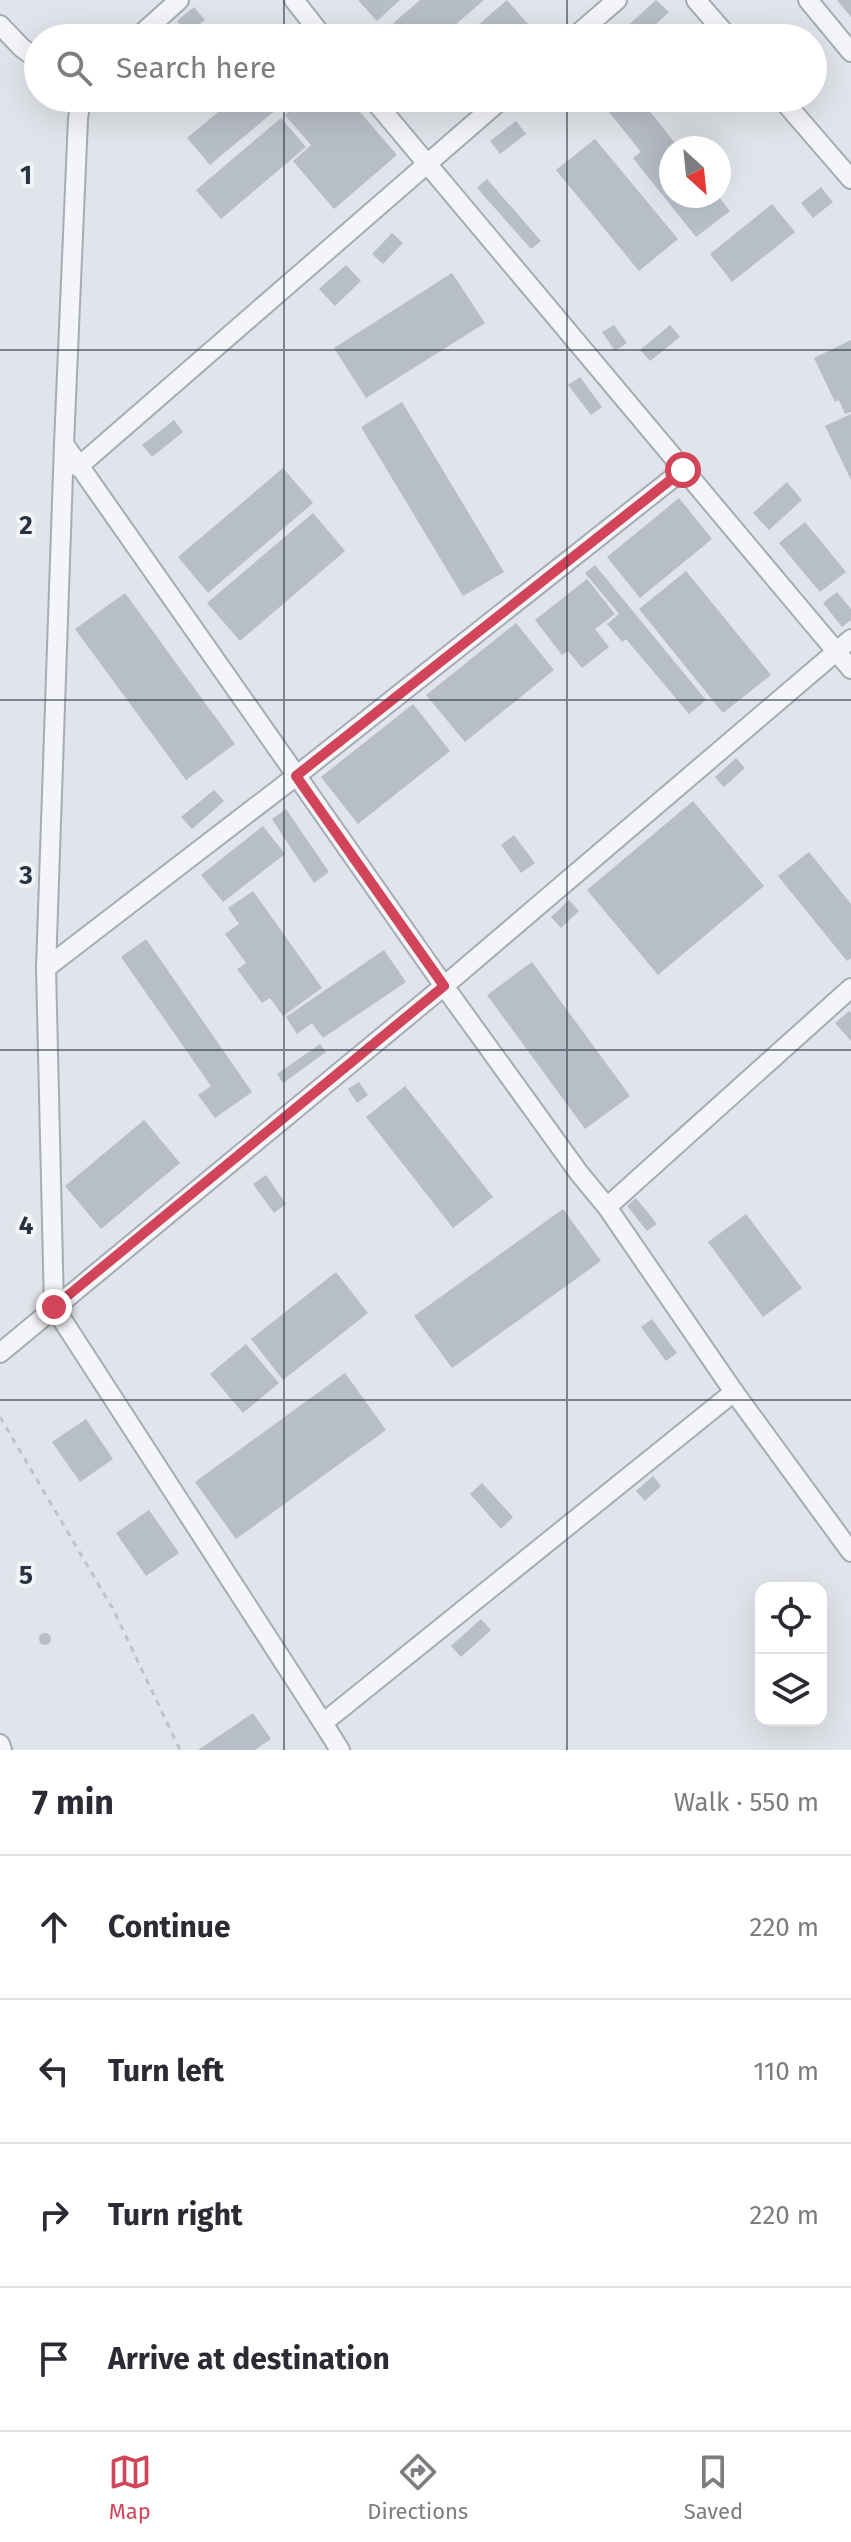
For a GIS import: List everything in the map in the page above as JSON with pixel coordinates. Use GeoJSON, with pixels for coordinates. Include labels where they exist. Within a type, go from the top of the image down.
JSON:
{"type":"FeatureCollection","features":[{"type":"Feature","properties":{"kind":"street"},"geometry":{"type":"LineString","coordinates":[[152,24],[179,0]]}},
{"type":"Feature","properties":{"kind":"street"},"geometry":{"type":"LineString","coordinates":[[294,0],[313,24]]}},
{"type":"Feature","properties":{"kind":"street"},"geometry":{"type":"LineString","coordinates":[[589,24],[617,0]]}},
{"type":"Feature","properties":{"kind":"street"},"geometry":{"type":"LineString","coordinates":[[696,0],[717,24]]}},
{"type":"Feature","properties":{"kind":"street"},"geometry":{"type":"LineString","coordinates":[[808,0],[851,52]]}},
{"type":"Feature","properties":{"kind":"street"},"geometry":{"type":"LineString","coordinates":[[0,25],[24,50]]}},
{"type":"Feature","properties":{"kind":"street"},"geometry":{"type":"LineString","coordinates":[[79,112],[46,968],[54,1307],[340,1750]]}},
{"type":"Feature","properties":{"kind":"street"},"geometry":{"type":"LineString","coordinates":[[383,112],[851,669]]}},
{"type":"Feature","properties":{"kind":"street"},"geometry":{"type":"LineString","coordinates":[[78,467],[487,112]]}},
{"type":"Feature","properties":{"kind":"street"},"geometry":{"type":"LineString","coordinates":[[793,112],[851,179]]}},
{"type":"Feature","properties":{"kind":"street"},"geometry":{"type":"LineString","coordinates":[[64,444],[444,986],[607,1207],[734,1392],[851,1552]]}},
{"type":"Feature","properties":{"kind":"street"},"geometry":{"type":"LineString","coordinates":[[46,968],[296,776],[683,470]]}},
{"type":"Feature","properties":{"kind":"street"},"geometry":{"type":"LineString","coordinates":[[0,1353],[444,986],[851,639]]}},
{"type":"Feature","properties":{"kind":"street"},"geometry":{"type":"LineString","coordinates":[[607,1207],[851,988]]}},
{"type":"Feature","properties":{"kind":"street"},"geometry":{"type":"LineString","coordinates":[[323,1723],[734,1392]]}},
{"type":"Feature","properties":{"kind":"street"},"geometry":{"type":"LineString","coordinates":[[0,1744],[2,1750]]}},
{"type":"Feature","properties":{"kind":"path"},"geometry":{"type":"LineString","coordinates":[[0,1417],[113,1609],[180,1750]]}},
{"type":"Feature","properties":{"kind":"building"},"geometry":{"type":"Polygon","coordinates":[[[358,0],[400,0],[377,21],[358,0]]]}},
{"type":"Feature","properties":{"kind":"building"},"geometry":{"type":"Polygon","coordinates":[[[420,0],[484,0],[456,24],[392,24],[420,0]]]}},
{"type":"Feature","properties":{"kind":"building"},"geometry":{"type":"Polygon","coordinates":[[[507,0],[528,24],[479,24],[507,0]]]}},
{"type":"Feature","properties":{"kind":"building"},"geometry":{"type":"Polygon","coordinates":[[[656,0],[669,12],[656,24],[630,24],[656,0]]]}},
{"type":"Feature","properties":{"kind":"building"},"geometry":{"type":"Polygon","coordinates":[[[837,0],[851,0],[851,17],[837,0]]]}},
{"type":"Feature","properties":{"kind":"building"},"geometry":{"type":"Polygon","coordinates":[[[194,7],[205,20],[200,24],[179,24],[177,21],[194,7]]]}},
{"type":"Feature","properties":{"kind":"building"},"geometry":{"type":"Polygon","coordinates":[[[218,112],[273,112],[210,165],[187,138],[218,112]]]}},
{"type":"Feature","properties":{"kind":"building"},"geometry":{"type":"Polygon","coordinates":[[[288,112],[360,112],[397,155],[334,209],[293,161],[311,145],[285,115],[288,112]]]}},
{"type":"Feature","properties":{"kind":"building"},"geometry":{"type":"Polygon","coordinates":[[[609,112],[650,112],[669,136],[659,136],[659,191],[633,158],[641,152],[609,112]]]}},
{"type":"Feature","properties":{"kind":"building"},"geometry":{"type":"Polygon","coordinates":[[[281,118],[306,147],[221,219],[196,190],[281,118]]]}},
{"type":"Feature","properties":{"kind":"building"},"geometry":{"type":"Polygon","coordinates":[[[516,121],[526,134],[500,154],[490,141],[516,121]]]}},
{"type":"Feature","properties":{"kind":"building"},"geometry":{"type":"Polygon","coordinates":[[[595,139],[678,239],[639,271],[556,170],[595,139]]]}},
{"type":"Feature","properties":{"kind":"building"},"geometry":{"type":"Polygon","coordinates":[[[487,179],[541,241],[531,249],[477,188],[487,179]]]}},
{"type":"Feature","properties":{"kind":"building"},"geometry":{"type":"Polygon","coordinates":[[[821,187],[833,202],[813,218],[801,203],[821,187]]]}},
{"type":"Feature","properties":{"kind":"building"},"geometry":{"type":"Polygon","coordinates":[[[772,204],[795,232],[732,282],[710,254],[772,204]]]}},
{"type":"Feature","properties":{"kind":"building"},"geometry":{"type":"Polygon","coordinates":[[[673,208],[728,208],[730,211],[696,237],[673,208]]]}},
{"type":"Feature","properties":{"kind":"building"},"geometry":{"type":"Polygon","coordinates":[[[392,233],[403,243],[383,264],[372,254],[392,233]]]}},
{"type":"Feature","properties":{"kind":"building"},"geometry":{"type":"Polygon","coordinates":[[[346,265],[361,281],[335,306],[319,289],[346,265]]]}},
{"type":"Feature","properties":{"kind":"building"},"geometry":{"type":"Polygon","coordinates":[[[452,273],[485,323],[366,398],[334,348],[452,273]]]}},
{"type":"Feature","properties":{"kind":"building"},"geometry":{"type":"Polygon","coordinates":[[[614,325],[627,343],[615,351],[602,332],[614,325]]]}},
{"type":"Feature","properties":{"kind":"building"},"geometry":{"type":"Polygon","coordinates":[[[670,325],[680,337],[650,361],[640,350],[670,325]]]}},
{"type":"Feature","properties":{"kind":"building"},"geometry":{"type":"Polygon","coordinates":[[[851,340],[851,412],[845,414],[839,400],[835,402],[814,358],[851,340]]]}},
{"type":"Feature","properties":{"kind":"building"},"geometry":{"type":"Polygon","coordinates":[[[580,377],[602,407],[591,415],[568,385],[580,377]]]}},
{"type":"Feature","properties":{"kind":"building"},"geometry":{"type":"Polygon","coordinates":[[[402,402],[504,572],[463,596],[361,427],[402,402]]]}},
{"type":"Feature","properties":{"kind":"building"},"geometry":{"type":"Polygon","coordinates":[[[851,414],[851,480],[825,426],[851,414]]]}},
{"type":"Feature","properties":{"kind":"building"},"geometry":{"type":"Polygon","coordinates":[[[174,420],[183,432],[152,457],[142,445],[174,420]]]}},
{"type":"Feature","properties":{"kind":"building"},"geometry":{"type":"Polygon","coordinates":[[[283,468],[313,503],[208,593],[178,557],[283,468]]]}},
{"type":"Feature","properties":{"kind":"building"},"geometry":{"type":"Polygon","coordinates":[[[787,482],[802,500],[769,530],[753,513],[787,482]]]}},
{"type":"Feature","properties":{"kind":"building"},"geometry":{"type":"Polygon","coordinates":[[[679,498],[712,539],[640,598],[607,557],[679,498]]]}},
{"type":"Feature","properties":{"kind":"building"},"geometry":{"type":"Polygon","coordinates":[[[313,513],[345,551],[240,641],[207,603],[313,513]]]}},
{"type":"Feature","properties":{"kind":"building"},"geometry":{"type":"Polygon","coordinates":[[[805,522],[846,572],[820,592],[779,543],[805,522]]]}},
{"type":"Feature","properties":{"kind":"building"},"geometry":{"type":"Polygon","coordinates":[[[595,565],[706,700],[689,714],[626,639],[622,642],[607,624],[619,614],[585,573],[595,565]]]}},
{"type":"Feature","properties":{"kind":"building"},"geometry":{"type":"Polygon","coordinates":[[[686,571],[771,675],[723,713],[639,609],[686,571]]]}},
{"type":"Feature","properties":{"kind":"building"},"geometry":{"type":"Polygon","coordinates":[[[587,579],[615,614],[595,629],[609,647],[582,668],[568,651],[562,655],[535,620],[587,579]]]}},
{"type":"Feature","properties":{"kind":"building"},"geometry":{"type":"Polygon","coordinates":[[[837,592],[851,609],[851,620],[842,627],[823,603],[837,592]]]}},
{"type":"Feature","properties":{"kind":"building"},"geometry":{"type":"Polygon","coordinates":[[[125,593],[235,744],[186,780],[75,629],[125,593]]]}},
{"type":"Feature","properties":{"kind":"building"},"geometry":{"type":"Polygon","coordinates":[[[516,623],[554,670],[465,742],[426,695],[516,623]]]}},
{"type":"Feature","properties":{"kind":"building"},"geometry":{"type":"Polygon","coordinates":[[[413,704],[450,751],[358,824],[321,777],[413,704]]]}},
{"type":"Feature","properties":{"kind":"building"},"geometry":{"type":"Polygon","coordinates":[[[736,758],[745,768],[724,787],[715,777],[736,758]]]}},
{"type":"Feature","properties":{"kind":"building"},"geometry":{"type":"Polygon","coordinates":[[[214,790],[224,801],[192,829],[181,817],[214,790]]]}},
{"type":"Feature","properties":{"kind":"building"},"geometry":{"type":"Polygon","coordinates":[[[693,801],[764,886],[658,975],[587,890],[693,801]]]}},
{"type":"Feature","properties":{"kind":"building"},"geometry":{"type":"Polygon","coordinates":[[[286,809],[329,872],[314,883],[272,819],[286,809]]]}},
{"type":"Feature","properties":{"kind":"building"},"geometry":{"type":"Polygon","coordinates":[[[263,826],[285,854],[223,902],[201,875],[263,826]]]}},
{"type":"Feature","properties":{"kind":"building"},"geometry":{"type":"Polygon","coordinates":[[[514,835],[535,863],[521,873],[501,845],[514,835]]]}},
{"type":"Feature","properties":{"kind":"building"},"geometry":{"type":"Polygon","coordinates":[[[809,852],[851,904],[851,958],[847,961],[778,876],[809,852]]]}},
{"type":"Feature","properties":{"kind":"building"},"geometry":{"type":"Polygon","coordinates":[[[253,891],[322,988],[283,1016],[270,998],[262,1003],[237,969],[246,963],[225,934],[239,924],[228,908],[253,891]]]}},
{"type":"Feature","properties":{"kind":"building"},"geometry":{"type":"Polygon","coordinates":[[[569,900],[579,911],[561,928],[551,917],[569,900]]]}},
{"type":"Feature","properties":{"kind":"building"},"geometry":{"type":"Polygon","coordinates":[[[146,939],[252,1092],[215,1118],[198,1095],[211,1086],[121,957],[146,939]]]}},
{"type":"Feature","properties":{"kind":"building"},"geometry":{"type":"Polygon","coordinates":[[[384,950],[406,982],[323,1038],[312,1023],[297,1034],[286,1017],[384,950]]]}},
{"type":"Feature","properties":{"kind":"building"},"geometry":{"type":"Polygon","coordinates":[[[532,962],[630,1096],[585,1129],[487,995],[532,962]]]}},
{"type":"Feature","properties":{"kind":"building"},"geometry":{"type":"Polygon","coordinates":[[[849,1011],[851,1013],[851,1041],[835,1023],[849,1011]]]}},
{"type":"Feature","properties":{"kind":"building"},"geometry":{"type":"Polygon","coordinates":[[[320,1044],[326,1052],[283,1083],[277,1074],[320,1044]]]}},
{"type":"Feature","properties":{"kind":"building"},"geometry":{"type":"Polygon","coordinates":[[[359,1082],[368,1095],[357,1103],[348,1089],[359,1082]]]}},
{"type":"Feature","properties":{"kind":"building"},"geometry":{"type":"Polygon","coordinates":[[[405,1086],[493,1197],[453,1228],[366,1117],[405,1086]]]}},
{"type":"Feature","properties":{"kind":"building"},"geometry":{"type":"Polygon","coordinates":[[[144,1120],[180,1163],[101,1229],[65,1186],[144,1120]]]}},
{"type":"Feature","properties":{"kind":"building"},"geometry":{"type":"Polygon","coordinates":[[[266,1175],[286,1204],[274,1213],[253,1184],[266,1175]]]}},
{"type":"Feature","properties":{"kind":"building"},"geometry":{"type":"Polygon","coordinates":[[[636,1198],[657,1224],[647,1231],[627,1206],[636,1198]]]}},
{"type":"Feature","properties":{"kind":"building"},"geometry":{"type":"Polygon","coordinates":[[[563,1209],[601,1261],[452,1368],[414,1316],[563,1209]]]}},
{"type":"Feature","properties":{"kind":"building"},"geometry":{"type":"Polygon","coordinates":[[[746,1214],[802,1288],[763,1317],[708,1242],[746,1214]]]}},
{"type":"Feature","properties":{"kind":"building"},"geometry":{"type":"Polygon","coordinates":[[[336,1272],[368,1313],[283,1380],[251,1339],[336,1272]]]}},
{"type":"Feature","properties":{"kind":"building"},"geometry":{"type":"Polygon","coordinates":[[[652,1319],[677,1353],[666,1361],[641,1327],[652,1319]]]}},
{"type":"Feature","properties":{"kind":"building"},"geometry":{"type":"Polygon","coordinates":[[[246,1344],[279,1383],[243,1413],[210,1374],[246,1344]]]}},
{"type":"Feature","properties":{"kind":"building"},"geometry":{"type":"Polygon","coordinates":[[[345,1373],[386,1430],[236,1539],[195,1482],[345,1373]]]}},
{"type":"Feature","properties":{"kind":"building"},"geometry":{"type":"Polygon","coordinates":[[[86,1419],[113,1459],[80,1482],[52,1442],[86,1419]]]}},
{"type":"Feature","properties":{"kind":"building"},"geometry":{"type":"Polygon","coordinates":[[[653,1476],[661,1486],[645,1501],[636,1491],[653,1476]]]}},
{"type":"Feature","properties":{"kind":"building"},"geometry":{"type":"Polygon","coordinates":[[[482,1483],[513,1517],[501,1529],[470,1494],[482,1483]]]}},
{"type":"Feature","properties":{"kind":"building"},"geometry":{"type":"Polygon","coordinates":[[[149,1510],[179,1553],[146,1576],[116,1533],[149,1510]]]}},
{"type":"Feature","properties":{"kind":"building"},"geometry":{"type":"Polygon","coordinates":[[[481,1619],[491,1630],[461,1657],[451,1646],[481,1619]]]}},
{"type":"Feature","properties":{"kind":"building"},"geometry":{"type":"Polygon","coordinates":[[[45,1633],[51,1639],[45,1645],[39,1639],[45,1633]]]}},
{"type":"Feature","properties":{"kind":"building"},"geometry":{"type":"Polygon","coordinates":[[[253,1713],[271,1739],[255,1750],[198,1750],[253,1713]]]}},
{"type":"Feature","properties":{"kind":"route"},"geometry":{"type":"LineString","coordinates":[[54,1307],[444,986],[296,776],[683,470]]}}]}
